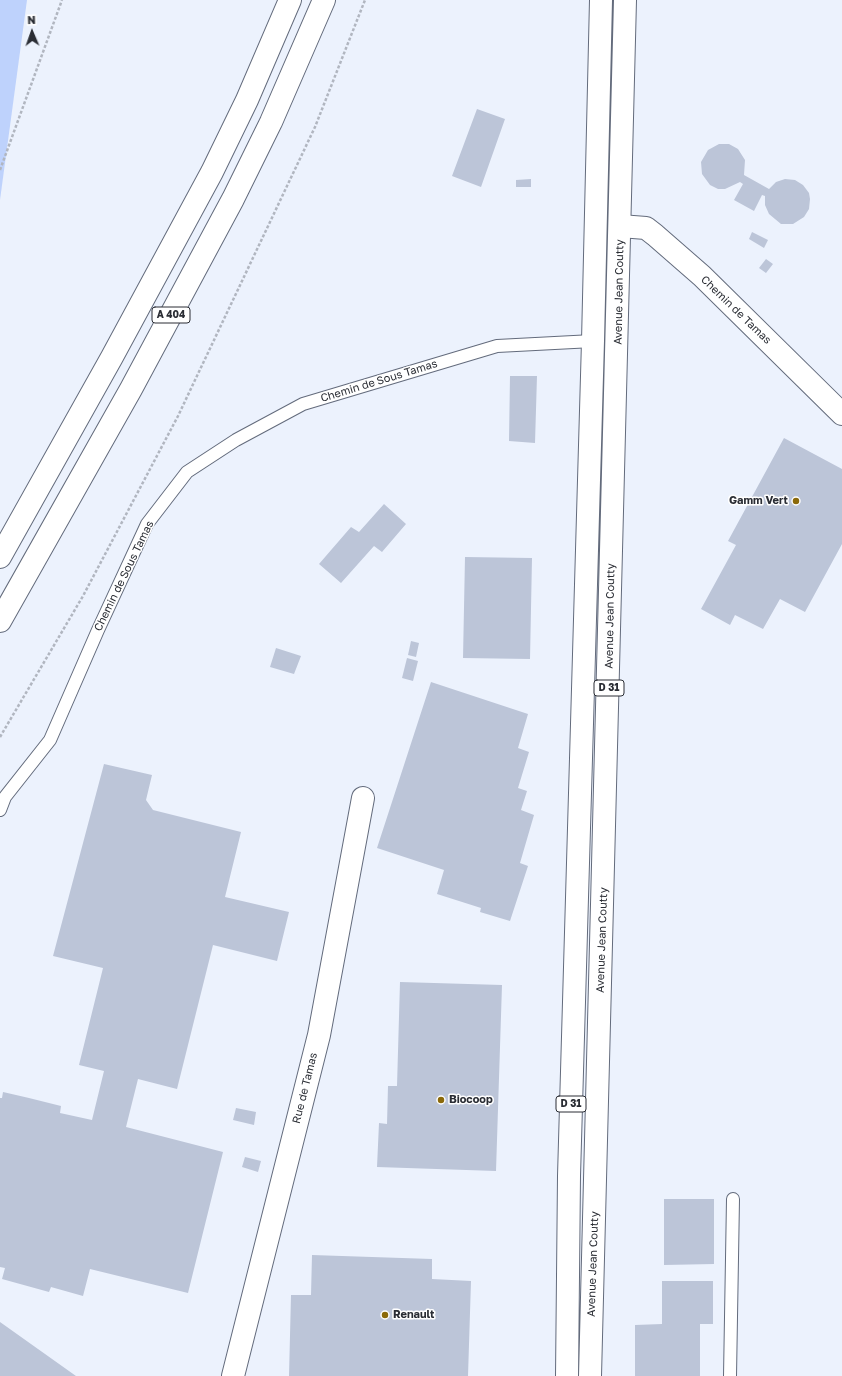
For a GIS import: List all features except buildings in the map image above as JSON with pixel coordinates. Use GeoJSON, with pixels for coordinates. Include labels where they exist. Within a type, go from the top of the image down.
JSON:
{"type":"FeatureCollection","features":[{"type":"Feature","properties":{"kind":"main road","name":"A 404"},"geometry":{"type":"LineString","coordinates":[[0,558],[116,350],[212,172],[247,100],[290,0]]}},
{"type":"Feature","properties":{"kind":"main road","name":"A 404"},"geometry":{"type":"LineString","coordinates":[[0,622],[134,382],[233,199],[271,122],[324,0]]}},
{"type":"Feature","properties":{"kind":"main road","name":"D 31"},"geometry":{"type":"LineString","coordinates":[[567,1376],[569,1176],[593,341],[600,0]]}},
{"type":"Feature","properties":{"kind":"main road","name":"Avenue Jean Coutty"},"geometry":{"type":"LineString","coordinates":[[590,1376],[625,0]]}},
{"type":"Feature","properties":{"kind":"main road","name":"Chemin de Tamas"},"geometry":{"type":"LineString","coordinates":[[620,226],[646,228],[655,234],[702,276],[842,414]]}},
{"type":"Feature","properties":{"kind":"main road","name":"Rue de Tamas"},"geometry":{"type":"LineString","coordinates":[[233,1376],[319,1035],[363,798]]}},
{"type":"Feature","properties":{"kind":"lane","name":"Chemin de Sous Tamas"},"geometry":{"type":"LineString","coordinates":[[0,810],[5,797],[50,740],[98,630],[147,524],[187,472],[236,440],[303,404],[498,346],[593,341]]}},
{"type":"Feature","properties":{"kind":"lane"},"geometry":{"type":"LineString","coordinates":[[730,1376],[733,1198]]}},
{"type":"Feature","properties":{"kind":"path"},"geometry":{"type":"LineString","coordinates":[[0,170],[62,0]]}},
{"type":"Feature","properties":{"kind":"path"},"geometry":{"type":"LineString","coordinates":[[0,737],[83,596],[178,416],[315,127],[365,0]]}},
{"type":"Feature","properties":{"kind":"shaded area"},"geometry":{"type":"Polygon","coordinates":[[[0,0],[27,0],[0,200],[0,0]]]}},
{"type":"Feature","properties":{"kind":"place","name":"Gamm Vert"},"geometry":{"type":"Point","coordinates":[796,501]}},
{"type":"Feature","properties":{"kind":"place","name":"Biocoop"},"geometry":{"type":"Point","coordinates":[441,1100]}},
{"type":"Feature","properties":{"kind":"place","name":"Renault"},"geometry":{"type":"Point","coordinates":[385,1315]}}]}
